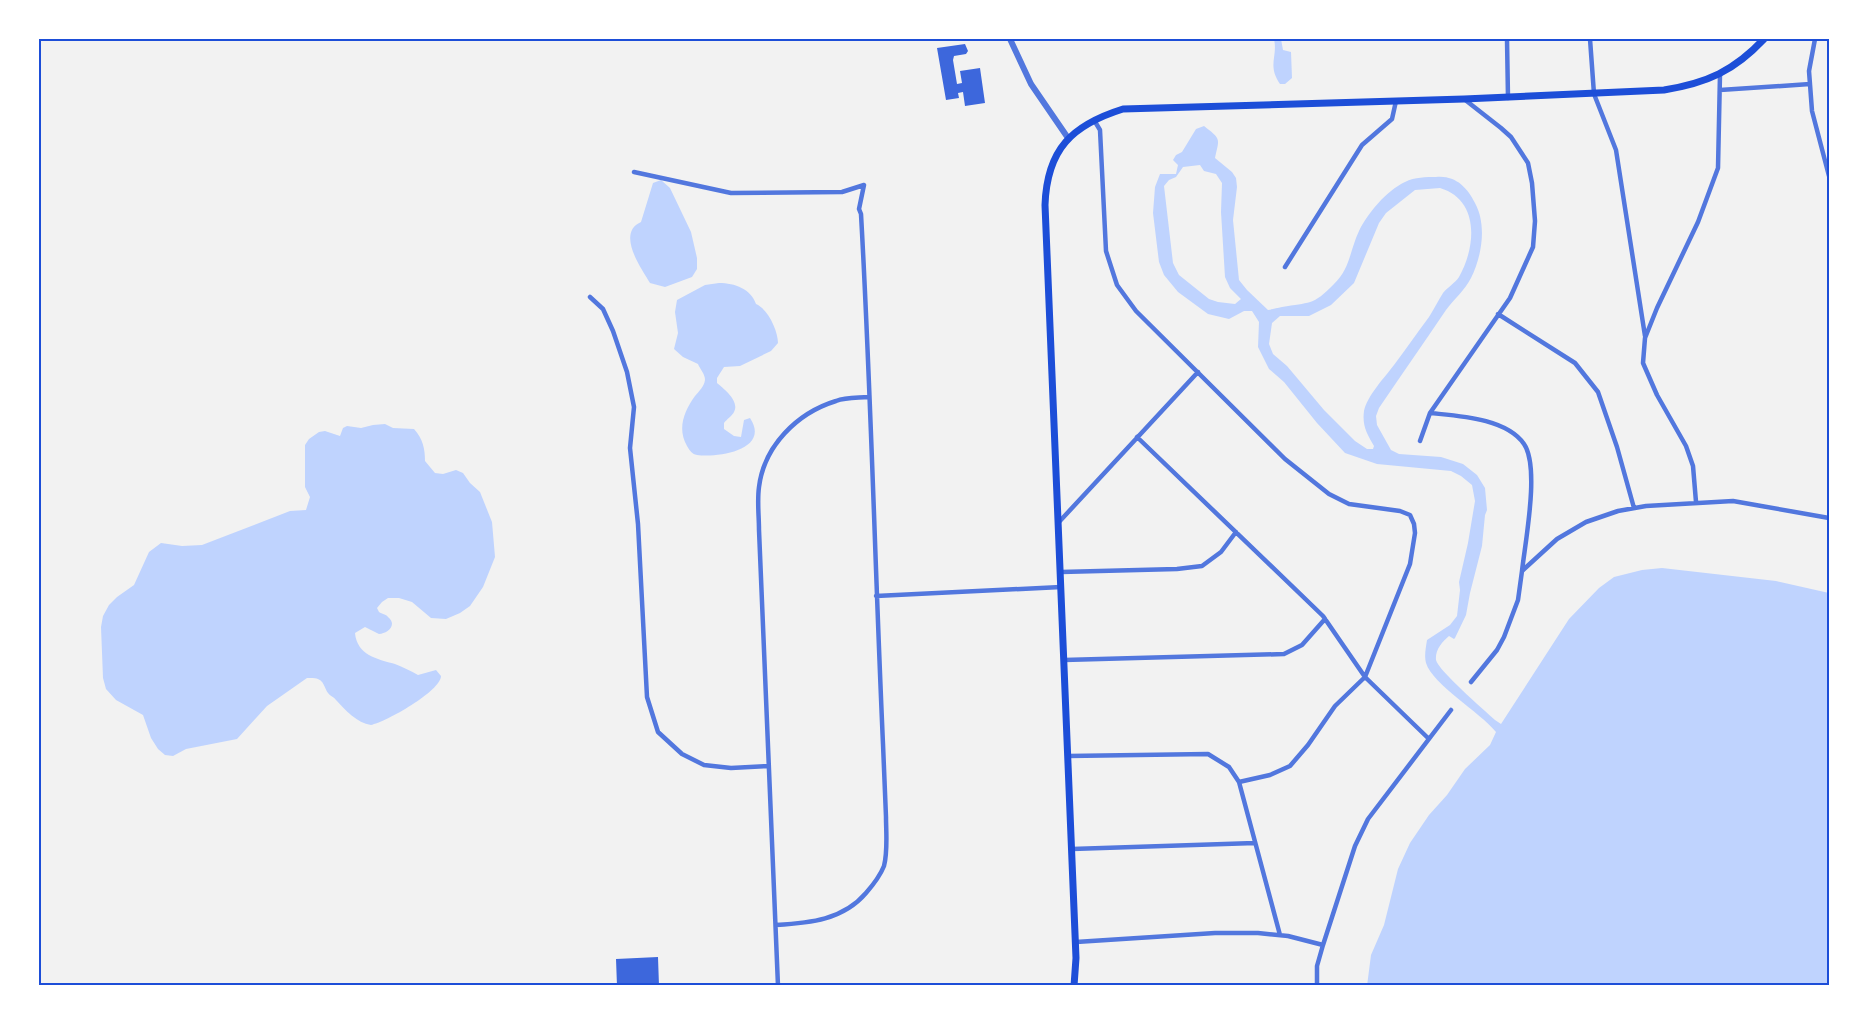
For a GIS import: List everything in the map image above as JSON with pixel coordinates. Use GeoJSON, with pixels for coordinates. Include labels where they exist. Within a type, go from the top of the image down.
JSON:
{"type":"FeatureCollection","features":[{"type":"Feature","properties":{"kind":"main road"},"geometry":{"type":"LineString","coordinates":[[1074,986],[1076,942],[1045,205],[1047,183],[1058,151],[1068,138],[1094,120],[1123,109],[1508,98],[1664,90],[1688,86],[1720,74],[1737,64],[1764,39]]}},
{"type":"Feature","properties":{"kind":"street"},"geometry":{"type":"LineString","coordinates":[[1010,39],[1031,84],[1068,138]]}},
{"type":"Feature","properties":{"kind":"street"},"geometry":{"type":"LineString","coordinates":[[1507,39],[1508,98]]}},
{"type":"Feature","properties":{"kind":"street"},"geometry":{"type":"LineString","coordinates":[[1590,39],[1594,94],[1616,150],[1645,338],[1643,363],[1657,395],[1686,446],[1693,466],[1696,502]]}},
{"type":"Feature","properties":{"kind":"street"},"geometry":{"type":"LineString","coordinates":[[1815,39],[1809,71],[1812,111],[1829,176]]}},
{"type":"Feature","properties":{"kind":"street"},"geometry":{"type":"LineString","coordinates":[[1645,338],[1716,177],[1720,74]]}},
{"type":"Feature","properties":{"kind":"street"},"geometry":{"type":"LineString","coordinates":[[1720,90],[1810,84]]}},
{"type":"Feature","properties":{"kind":"street"},"geometry":{"type":"LineString","coordinates":[[1420,441],[1430,413],[1510,298],[1533,248],[1535,221],[1528,163],[1511,137],[1464,99]]}},
{"type":"Feature","properties":{"kind":"street"},"geometry":{"type":"LineString","coordinates":[[1285,267],[1362,145],[1392,119],[1396,101]]}},
{"type":"Feature","properties":{"kind":"street"},"geometry":{"type":"LineString","coordinates":[[1094,120],[1100,130],[1106,251],[1117,285],[1136,310],[1285,459],[1329,494],[1349,504],[1401,511],[1410,515],[1414,524],[1410,564],[1365,677],[1335,706],[1308,745],[1290,766],[1270,775],[1239,782]]}},
{"type":"Feature","properties":{"kind":"street"},"geometry":{"type":"LineString","coordinates":[[634,172],[730,193],[842,192],[864,185],[859,209],[863,247],[876,596],[886,789],[887,838],[884,866],[875,883],[857,904],[841,914],[827,919],[776,926]]}},
{"type":"Feature","properties":{"kind":"street"},"geometry":{"type":"LineString","coordinates":[[590,297],[603,309],[613,331],[627,372],[634,407],[630,448],[638,525],[647,698],[658,732],[682,754],[704,765],[731,768],[768,766]]}},
{"type":"Feature","properties":{"kind":"street"},"geometry":{"type":"LineString","coordinates":[[1498,314],[1575,363],[1598,392],[1617,447],[1634,508]]}},
{"type":"Feature","properties":{"kind":"street"},"geometry":{"type":"LineString","coordinates":[[1059,522],[1198,372]]}},
{"type":"Feature","properties":{"kind":"street"},"geometry":{"type":"LineString","coordinates":[[778,986],[759,487],[769,455],[789,428],[814,409],[850,398],[868,397]]}},
{"type":"Feature","properties":{"kind":"street"},"geometry":{"type":"LineString","coordinates":[[1430,413],[1490,422],[1513,434],[1525,444],[1531,467],[1531,498],[1518,600],[1508,630],[1497,650],[1472,682]]}},
{"type":"Feature","properties":{"kind":"street"},"geometry":{"type":"LineString","coordinates":[[1137,437],[1325,619],[1365,677],[1429,739]]}},
{"type":"Feature","properties":{"kind":"street"},"geometry":{"type":"LineString","coordinates":[[1522,571],[1557,539],[1586,522],[1634,508],[1733,501],[1829,518]]}},
{"type":"Feature","properties":{"kind":"street"},"geometry":{"type":"LineString","coordinates":[[1061,572],[1178,569],[1202,566],[1221,552],[1236,532]]}},
{"type":"Feature","properties":{"kind":"street"},"geometry":{"type":"LineString","coordinates":[[876,596],[1061,587]]}},
{"type":"Feature","properties":{"kind":"street"},"geometry":{"type":"LineString","coordinates":[[1064,660],[1284,654],[1302,645],[1325,619]]}},
{"type":"Feature","properties":{"kind":"street"},"geometry":{"type":"LineString","coordinates":[[1317,986],[1317,966],[1323,945],[1355,846],[1368,819],[1451,710]]}},
{"type":"Feature","properties":{"kind":"street"},"geometry":{"type":"LineString","coordinates":[[1068,756],[1208,754],[1229,767],[1239,782],[1280,935]]}},
{"type":"Feature","properties":{"kind":"street"},"geometry":{"type":"LineString","coordinates":[[1072,849],[1255,843]]}},
{"type":"Feature","properties":{"kind":"street"},"geometry":{"type":"LineString","coordinates":[[1076,942],[1215,933],[1280,935],[1323,945]]}},
{"type":"Feature","properties":{"kind":"water"},"geometry":{"type":"Polygon","coordinates":[[[1274,39],[1281,39],[1283,50],[1291,52],[1292,78],[1285,84],[1280,84],[1274,71],[1274,39]]]}},
{"type":"Feature","properties":{"kind":"water"},"geometry":{"type":"Polygon","coordinates":[[[1204,126],[1214,134],[1218,140],[1215,158],[1236,178],[1233,220],[1239,280],[1268,310],[1310,302],[1327,291],[1343,272],[1367,217],[1384,197],[1405,182],[1424,177],[1449,178],[1460,183],[1475,203],[1481,221],[1482,240],[1471,278],[1446,310],[1379,408],[1376,416],[1377,425],[1391,450],[1399,454],[1441,457],[1463,464],[1477,475],[1485,488],[1487,510],[1482,546],[1466,615],[1455,638],[1449,636],[1440,646],[1436,660],[1453,681],[1495,720],[1501,724],[1569,619],[1599,588],[1614,577],[1662,568],[1776,581],[1829,593],[1829,986],[1367,986],[1371,955],[1384,925],[1398,869],[1410,843],[1465,769],[1490,745],[1496,732],[1438,680],[1430,671],[1425,660],[1427,640],[1450,625],[1457,616],[1459,582],[1475,501],[1472,485],[1451,471],[1377,464],[1345,453],[1284,382],[1269,369],[1258,347],[1259,322],[1252,311],[1244,311],[1229,319],[1208,314],[1178,292],[1164,275],[1159,262],[1153,213],[1155,187],[1160,174],[1176,174],[1178,165],[1173,160],[1182,152],[1196,129],[1204,126]],[[1200,165],[1183,167],[1176,177],[1164,186],[1173,263],[1179,275],[1209,299],[1235,304],[1241,299],[1230,288],[1225,277],[1221,212],[1222,183],[1216,174],[1204,171],[1200,165]],[[1440,188],[1415,190],[1386,213],[1379,223],[1354,283],[1331,305],[1309,316],[1280,316],[1272,323],[1269,344],[1273,354],[1287,366],[1324,410],[1355,441],[1367,449],[1373,449],[1374,446],[1364,426],[1364,411],[1369,399],[1429,317],[1443,293],[1459,277],[1469,252],[1471,226],[1468,214],[1453,194],[1440,188]]]}},
{"type":"Feature","properties":{"kind":"water"},"geometry":{"type":"Polygon","coordinates":[[[661,180],[670,188],[691,232],[697,258],[697,269],[692,277],[665,287],[650,283],[630,242],[634,227],[641,222],[653,183],[661,180]]]}},
{"type":"Feature","properties":{"kind":"water"},"geometry":{"type":"Polygon","coordinates":[[[731,284],[750,294],[772,321],[778,343],[771,351],[740,366],[724,367],[717,378],[717,383],[733,400],[735,408],[724,423],[724,429],[734,436],[741,437],[744,420],[750,418],[755,429],[754,438],[739,450],[706,456],[691,452],[682,433],[683,420],[688,408],[702,387],[705,378],[698,364],[683,357],[674,349],[678,333],[675,312],[677,300],[705,285],[731,284]]]}},
{"type":"Feature","properties":{"kind":"water"},"geometry":{"type":"Polygon","coordinates":[[[385,424],[393,428],[414,429],[423,444],[425,461],[435,473],[443,474],[456,470],[463,473],[480,492],[492,522],[495,557],[483,587],[470,606],[446,619],[431,618],[412,602],[399,598],[388,598],[377,608],[391,620],[392,626],[379,634],[365,627],[355,633],[360,646],[369,655],[418,675],[436,670],[441,676],[439,682],[412,705],[371,725],[361,722],[347,712],[329,694],[320,680],[307,678],[267,706],[237,739],[186,749],[173,756],[165,755],[151,738],[143,715],[116,700],[106,689],[103,678],[101,627],[103,616],[109,605],[134,585],[149,552],[161,543],[182,546],[202,545],[290,511],[306,510],[310,497],[305,487],[305,445],[319,432],[325,431],[340,436],[343,428],[347,426],[361,428],[385,424]]]}},
{"type":"Feature","properties":{"kind":"building"},"geometry":{"type":"Polygon","coordinates":[[[965,44],[968,51],[966,54],[954,56],[953,60],[957,84],[962,83],[960,71],[980,68],[985,103],[965,106],[963,92],[958,93],[959,98],[946,100],[937,48],[965,44]]]}},
{"type":"Feature","properties":{"kind":"building"},"geometry":{"type":"Polygon","coordinates":[[[658,957],[659,986],[617,986],[616,959],[658,957]]]}}]}
